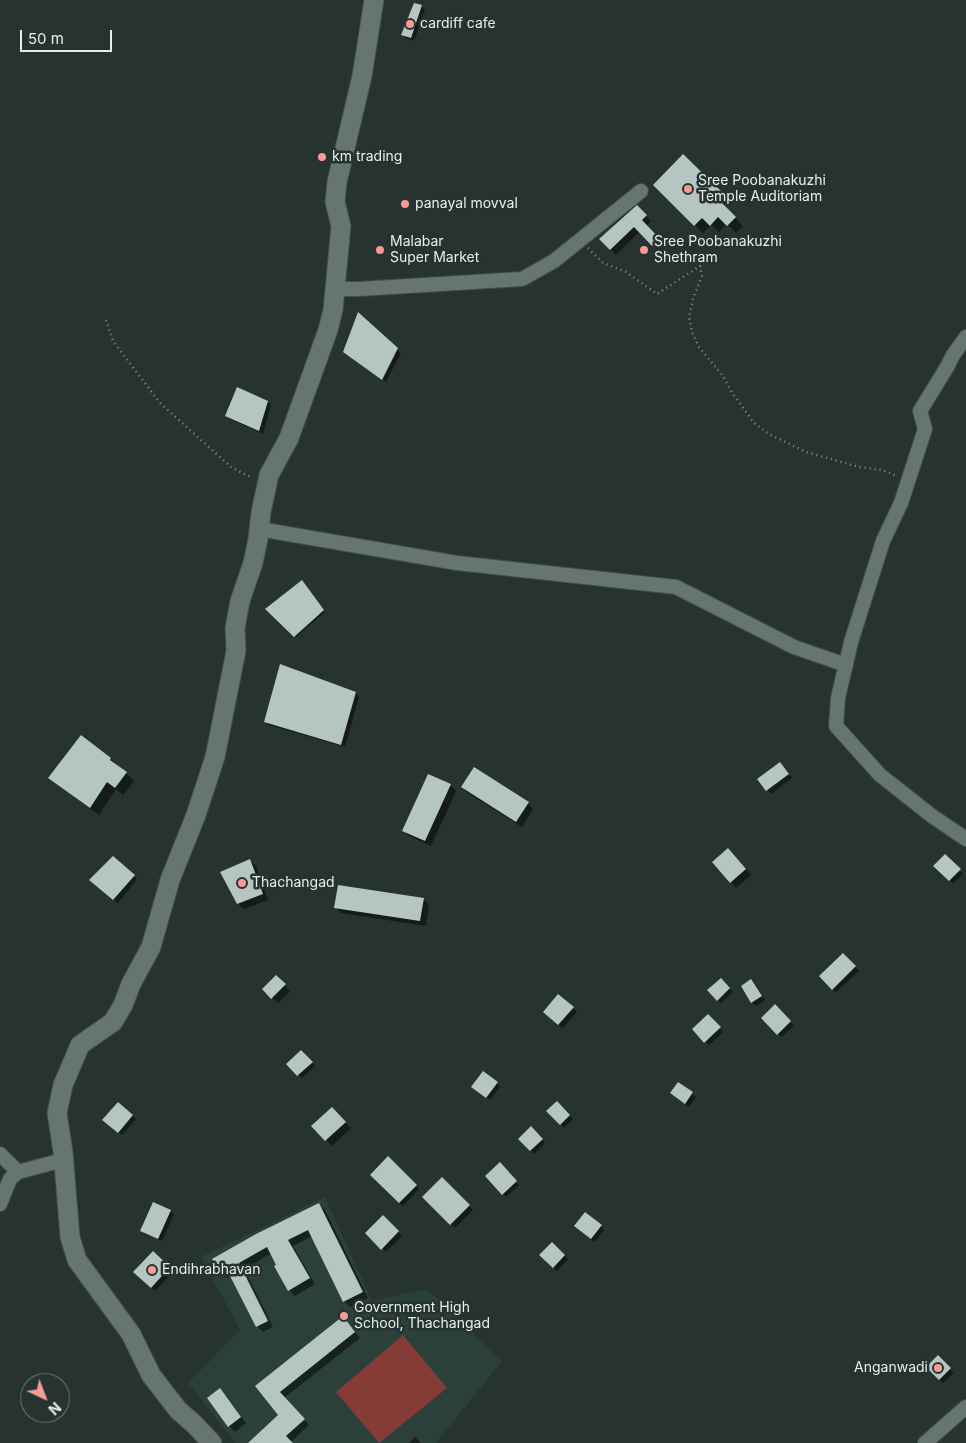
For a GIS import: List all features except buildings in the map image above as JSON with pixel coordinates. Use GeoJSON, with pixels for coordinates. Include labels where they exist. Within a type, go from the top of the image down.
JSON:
{"type":"FeatureCollection","features":[{"type":"Feature","properties":{"kind":"main road"},"geometry":{"type":"LineString","coordinates":[[212,1443],[178,1410],[151,1375],[131,1334],[77,1260],[70,1237],[57,1113],[70,1064],[80,1045],[113,1022],[150,947],[170,880],[196,815],[215,757],[236,652],[235,628],[240,601],[253,562],[269,475],[289,438],[328,330],[333,310],[341,226],[335,202],[337,182],[362,76],[374,0]]}},
{"type":"Feature","properties":{"kind":"street"},"geometry":{"type":"LineString","coordinates":[[335,289],[522,279],[554,261],[641,191]]}},
{"type":"Feature","properties":{"kind":"street"},"geometry":{"type":"LineString","coordinates":[[966,337],[953,355],[920,411],[925,429],[901,503],[877,558],[851,642],[838,698],[836,726],[880,775],[932,816],[966,839]]}},
{"type":"Feature","properties":{"kind":"street"},"geometry":{"type":"LineString","coordinates":[[259,530],[456,563],[676,587],[794,647],[846,665]]}},
{"type":"Feature","properties":{"kind":"street"},"geometry":{"type":"LineString","coordinates":[[0,1154],[18,1172]]}},
{"type":"Feature","properties":{"kind":"street"},"geometry":{"type":"LineString","coordinates":[[0,1204],[10,1180],[18,1172],[63,1160]]}},
{"type":"Feature","properties":{"kind":"street"},"geometry":{"type":"LineString","coordinates":[[925,1443],[966,1407]]}},
{"type":"Feature","properties":{"kind":"path"},"geometry":{"type":"LineString","coordinates":[[579,240],[603,263],[626,272],[657,294],[700,266],[702,276],[693,299],[689,317],[692,332],[699,347],[723,376],[731,391],[754,423],[769,434],[806,452],[858,467],[882,470],[907,480]]}},
{"type":"Feature","properties":{"kind":"path"},"geometry":{"type":"LineString","coordinates":[[106,320],[113,341],[160,403],[231,467],[267,486]]}},
{"type":"Feature","properties":{"kind":"shaded area","name":"Government High School, Thachangad"},"geometry":{"type":"Polygon","coordinates":[[[325,1197],[372,1301],[427,1289],[502,1361],[436,1443],[236,1443],[188,1383],[240,1330],[201,1257],[325,1197]]]}},
{"type":"Feature","properties":{"kind":"shaded area"},"geometry":{"type":"Polygon","coordinates":[[[403,1335],[447,1388],[379,1443],[336,1392],[403,1335]]]}},
{"type":"Feature","properties":{"kind":"place","name":"cardiff cafe"},"geometry":{"type":"Point","coordinates":[410,24]}},
{"type":"Feature","properties":{"kind":"place","name":"km trading"},"geometry":{"type":"Point","coordinates":[322,157]}},
{"type":"Feature","properties":{"kind":"place","name":"Sree Poobanakuzhi Temple Auditoriam"},"geometry":{"type":"Point","coordinates":[688,189]}},
{"type":"Feature","properties":{"kind":"place","name":"panayal movval"},"geometry":{"type":"Point","coordinates":[405,204]}},
{"type":"Feature","properties":{"kind":"place","name":"Malabar Super Market"},"geometry":{"type":"Point","coordinates":[380,250]}},
{"type":"Feature","properties":{"kind":"place","name":"Sree Poobanakuzhi Shethram"},"geometry":{"type":"Point","coordinates":[644,250]}},
{"type":"Feature","properties":{"kind":"place","name":"Thachangad"},"geometry":{"type":"Point","coordinates":[242,883]}},
{"type":"Feature","properties":{"kind":"place","name":"Endihrabhavan"},"geometry":{"type":"Point","coordinates":[152,1270]}},
{"type":"Feature","properties":{"kind":"place","name":"Government High School, Thachangad"},"geometry":{"type":"Point","coordinates":[344,1316]}},
{"type":"Feature","properties":{"kind":"place","name":"Anganwadi"},"geometry":{"type":"Point","coordinates":[938,1368]}}]}
